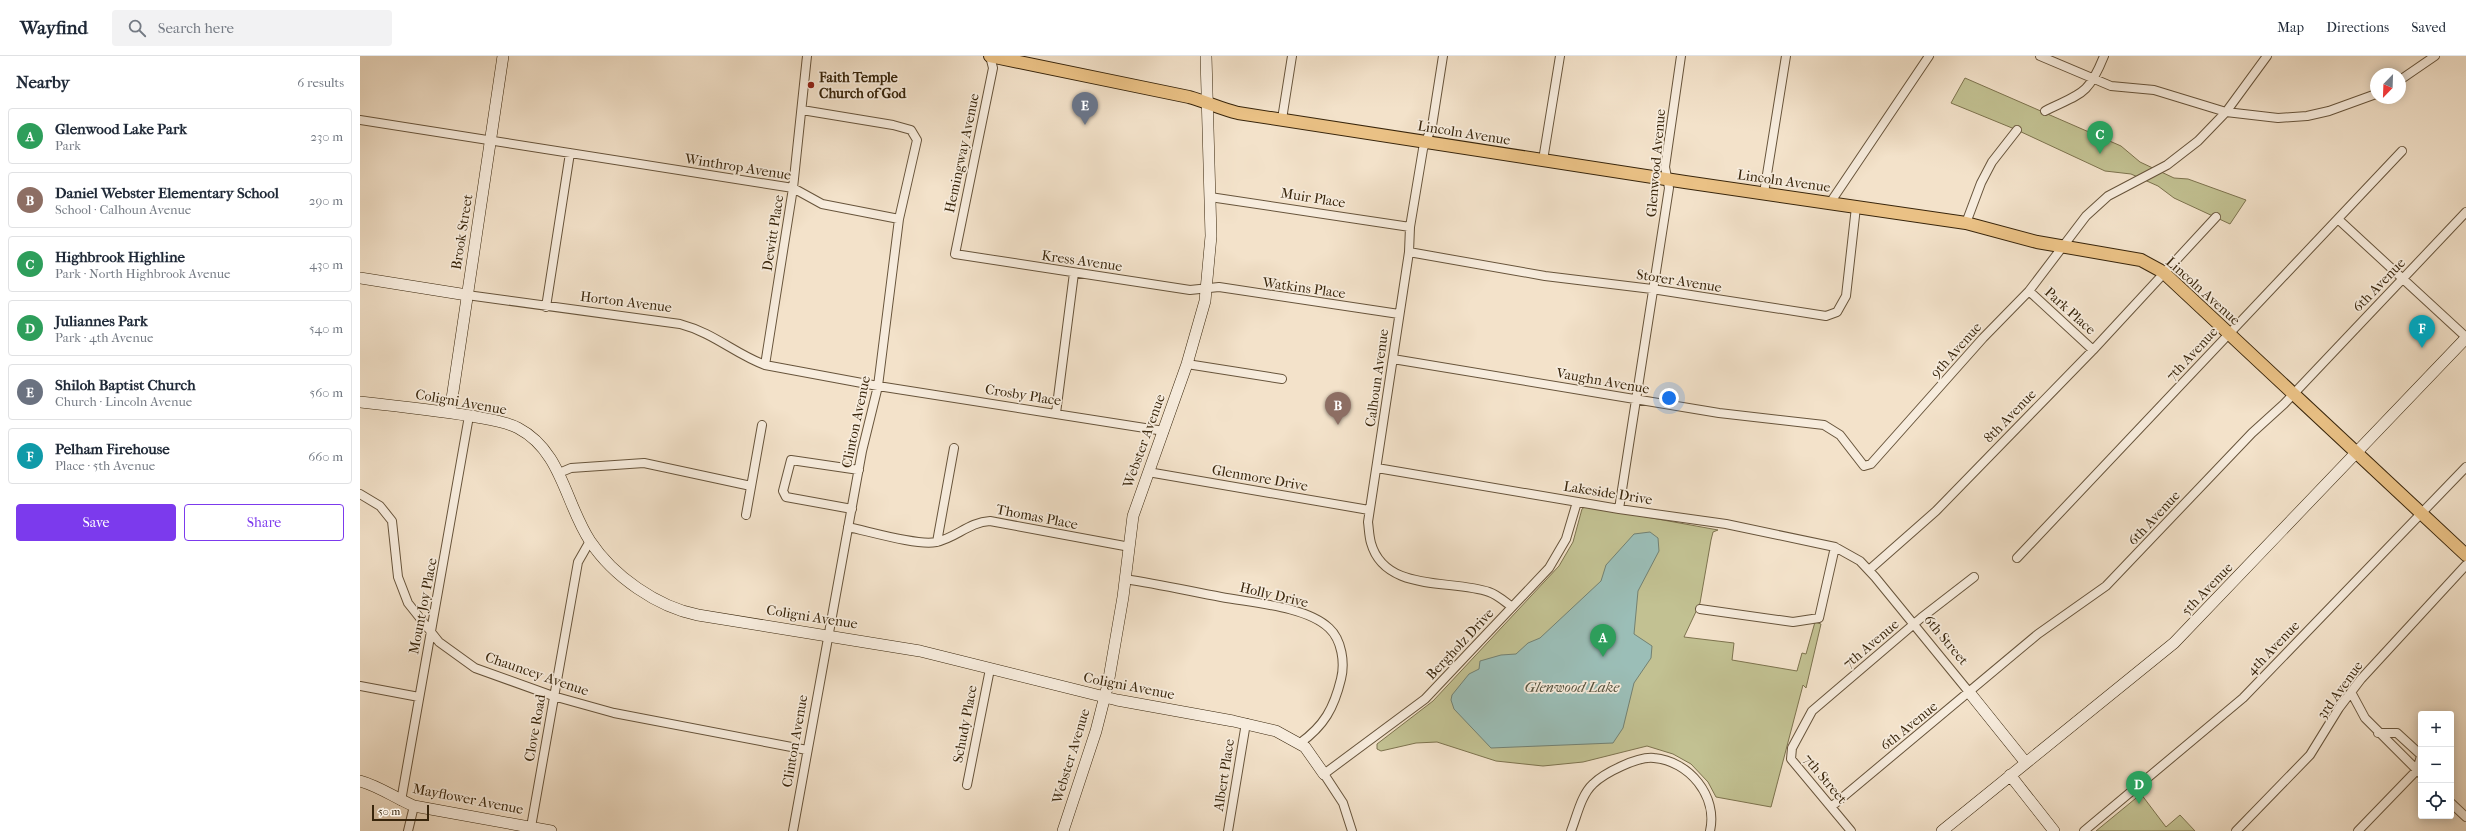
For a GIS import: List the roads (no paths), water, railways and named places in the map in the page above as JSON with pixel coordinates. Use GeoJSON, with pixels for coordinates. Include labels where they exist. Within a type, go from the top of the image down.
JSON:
{"type":"FeatureCollection","features":[{"type":"Feature","properties":{"kind":"main road","name":"Lincoln Avenue"},"geometry":{"type":"LineString","coordinates":[[990,56],[1206,101],[1219,109],[1425,143],[1966,223],[2063,247],[2141,260],[2163,272],[2466,555]]}},
{"type":"Feature","properties":{"kind":"street","name":"Brook Street"},"geometry":{"type":"LineString","coordinates":[[450,412],[492,140],[503,56]]}},
{"type":"Feature","properties":{"kind":"street","name":"Dewitt Place"},"geometry":{"type":"LineString","coordinates":[[765,365],[793,188],[807,56]]}},
{"type":"Feature","properties":{"kind":"street","name":"Hemingway Avenue"},"geometry":{"type":"LineString","coordinates":[[955,254],[993,68],[990,56]]}},
{"type":"Feature","properties":{"kind":"street","name":"Webster Avenue"},"geometry":{"type":"LineString","coordinates":[[1063,831],[1096,730],[1105,697],[1126,579],[1133,516],[1187,364],[1200,320],[1206,290],[1211,236],[1206,101],[1206,56]]}},
{"type":"Feature","properties":{"kind":"street"},"geometry":{"type":"LineString","coordinates":[[1282,119],[1292,56]]}},
{"type":"Feature","properties":{"kind":"street","name":"Calhoun Avenue"},"geometry":{"type":"LineString","coordinates":[[1443,56],[1432,126],[1425,143],[1410,227],[1409,252],[1377,468],[1369,510],[1371,543],[1380,559],[1391,570],[1401,576],[1412,580],[1472,588],[1490,592],[1512,607]]}},
{"type":"Feature","properties":{"kind":"street"},"geometry":{"type":"LineString","coordinates":[[1543,160],[1560,56]]}},
{"type":"Feature","properties":{"kind":"street","name":"Glenwood Avenue"},"geometry":{"type":"LineString","coordinates":[[1619,509],[1637,400],[1652,289],[1669,188],[1665,167],[1681,56]]}},
{"type":"Feature","properties":{"kind":"street"},"geometry":{"type":"LineString","coordinates":[[1764,193],[1786,56]]}},
{"type":"Feature","properties":{"kind":"street"},"geometry":{"type":"LineString","coordinates":[[1830,203],[1929,56]]}},
{"type":"Feature","properties":{"kind":"street"},"geometry":{"type":"LineString","coordinates":[[2040,56],[2111,86],[2154,90],[2226,112],[2278,118],[2307,116],[2329,111],[2370,96]]}},
{"type":"Feature","properties":{"kind":"street"},"geometry":{"type":"LineString","coordinates":[[2044,111],[2084,92],[2094,79],[2104,56]]}},
{"type":"Feature","properties":{"kind":"street","name":"9th Avenue"},"geometry":{"type":"LineString","coordinates":[[1864,466],[1871,464],[1983,338],[2030,291],[2086,216],[2108,196],[2167,165],[2198,141],[2226,112],[2267,56]]}},
{"type":"Feature","properties":{"kind":"street"},"geometry":{"type":"LineString","coordinates":[[2406,76],[2431,57]]}},
{"type":"Feature","properties":{"kind":"street","name":"Clinton Avenue"},"geometry":{"type":"LineString","coordinates":[[792,831],[859,470],[878,386],[899,220],[917,149],[916,134],[911,130],[893,125],[802,110]]}},
{"type":"Feature","properties":{"kind":"street","name":"Winthrop Avenue"},"geometry":{"type":"LineString","coordinates":[[360,120],[793,188],[822,204],[899,220]]}},
{"type":"Feature","properties":{"kind":"street"},"geometry":{"type":"LineString","coordinates":[[1966,223],[1981,183],[1992,162],[2017,130]]}},
{"type":"Feature","properties":{"kind":"street","name":"7th Avenue"},"geometry":{"type":"LineString","coordinates":[[2017,558],[2228,334],[2339,220],[2402,151]]}},
{"type":"Feature","properties":{"kind":"street"},"geometry":{"type":"LineString","coordinates":[[546,307],[570,153]]}},
{"type":"Feature","properties":{"kind":"street","name":"Muir Place"},"geometry":{"type":"LineString","coordinates":[[1210,197],[1410,227]]}},
{"type":"Feature","properties":{"kind":"street","name":"Storer Avenue"},"geometry":{"type":"LineString","coordinates":[[1409,252],[1545,276],[1652,289],[1805,314],[1832,315],[1842,306],[1846,296],[1856,206]]}},
{"type":"Feature","properties":{"kind":"street","name":"6th Avenue"},"geometry":{"type":"LineString","coordinates":[[1831,807],[2038,634],[2106,586],[2466,212]]}},
{"type":"Feature","properties":{"kind":"street","name":"8th Avenue"},"geometry":{"type":"LineString","coordinates":[[1869,570],[1936,511],[2093,350],[2163,272],[2216,217]]}},
{"type":"Feature","properties":{"kind":"street"},"geometry":{"type":"LineString","coordinates":[[2339,220],[2466,338]]}},
{"type":"Feature","properties":{"kind":"street","name":"Kress Avenue"},"geometry":{"type":"LineString","coordinates":[[955,254],[1190,290],[1206,290]]}},
{"type":"Feature","properties":{"kind":"street"},"geometry":{"type":"LineString","coordinates":[[1056,413],[1074,273]]}},
{"type":"Feature","properties":{"kind":"street","name":"Horton Avenue"},"geometry":{"type":"LineString","coordinates":[[360,278],[546,307],[680,324],[694,328],[733,347],[752,360],[765,365],[878,386]]}},
{"type":"Feature","properties":{"kind":"street","name":"Watkins Place"},"geometry":{"type":"LineString","coordinates":[[1206,290],[1219,287],[1399,314]]}},
{"type":"Feature","properties":{"kind":"street","name":"Park Place"},"geometry":{"type":"LineString","coordinates":[[2030,291],[2093,350]]}},
{"type":"Feature","properties":{"kind":"street","name":"5th Avenue"},"geometry":{"type":"LineString","coordinates":[[1942,831],[2174,643],[2357,454],[2466,338]]}},
{"type":"Feature","properties":{"kind":"street","name":"Vaughn Avenue"},"geometry":{"type":"LineString","coordinates":[[1393,359],[1719,413],[1824,425],[1840,435],[1864,466]]}},
{"type":"Feature","properties":{"kind":"street"},"geometry":{"type":"LineString","coordinates":[[1187,364],[1282,379]]}},
{"type":"Feature","properties":{"kind":"street","name":"Crosby Place"},"geometry":{"type":"LineString","coordinates":[[878,386],[1164,431]]}},
{"type":"Feature","properties":{"kind":"street","name":"Coligni Avenue"},"geometry":{"type":"LineString","coordinates":[[360,402],[450,412],[517,428],[543,448],[559,472],[590,541],[632,584],[644,593],[673,608],[698,615],[829,635],[920,651],[1105,697],[1246,723],[1276,731],[1300,743],[1313,756],[1324,774]]}},
{"type":"Feature","properties":{"kind":"street","name":"Mount Joy Place"},"geometry":{"type":"LineString","coordinates":[[401,801],[470,416]]}},
{"type":"Feature","properties":{"kind":"street"},"geometry":{"type":"LineString","coordinates":[[746,515],[762,425]]}},
{"type":"Feature","properties":{"kind":"street"},"geometry":{"type":"LineString","coordinates":[[848,527],[920,541],[936,542],[954,448]]}},
{"type":"Feature","properties":{"kind":"street"},"geometry":{"type":"LineString","coordinates":[[852,509],[786,497],[783,487],[790,460],[798,459],[859,470]]}},
{"type":"Feature","properties":{"kind":"street"},"geometry":{"type":"LineString","coordinates":[[559,472],[571,468],[644,463],[751,486]]}},
{"type":"Feature","properties":{"kind":"street","name":"Lakeside Drive"},"geometry":{"type":"LineString","coordinates":[[1377,468],[1619,509],[1726,524],[1835,547]]}},
{"type":"Feature","properties":{"kind":"street","name":"4th Avenue"},"geometry":{"type":"LineString","coordinates":[[2084,831],[2243,698],[2420,512],[2466,468]]}},
{"type":"Feature","properties":{"kind":"street","name":"Glenmore Drive"},"geometry":{"type":"LineString","coordinates":[[1148,472],[1369,510]]}},
{"type":"Feature","properties":{"kind":"street","name":"Chauncey Avenue"},"geometry":{"type":"LineString","coordinates":[[360,494],[380,506],[392,521],[395,558],[403,592],[416,614],[439,642],[476,668],[553,696],[637,718],[807,750]]}},
{"type":"Feature","properties":{"kind":"street","name":"Bergholz Drive"},"geometry":{"type":"LineString","coordinates":[[1324,774],[1425,699],[1512,607],[1557,558],[1566,539],[1577,502]]}},
{"type":"Feature","properties":{"kind":"street","name":"Thomas Place"},"geometry":{"type":"LineString","coordinates":[[936,542],[971,524],[990,521],[1130,547]]}},
{"type":"Feature","properties":{"kind":"street","name":"Clove Road"},"geometry":{"type":"LineString","coordinates":[[531,827],[553,696],[578,562],[590,541]]}},
{"type":"Feature","properties":{"kind":"street"},"geometry":{"type":"LineString","coordinates":[[1700,609],[1793,622],[1819,618],[1835,547]]}},
{"type":"Feature","properties":{"kind":"street","name":"6th Street"},"geometry":{"type":"LineString","coordinates":[[1835,547],[1860,561],[1869,570],[2026,762]]}},
{"type":"Feature","properties":{"kind":"street","name":"3rd Avenue"},"geometry":{"type":"LineString","coordinates":[[2236,831],[2310,755],[2350,692],[2398,637],[2466,565]]}},
{"type":"Feature","properties":{"kind":"street","name":"7th Avenue"},"geometry":{"type":"LineString","coordinates":[[1796,741],[1812,711],[1914,624],[1974,577]]}},
{"type":"Feature","properties":{"kind":"street","name":"Holly Drive"},"geometry":{"type":"LineString","coordinates":[[1126,579],[1282,608],[1316,619],[1329,628],[1335,635],[1342,658],[1342,674],[1338,690],[1327,719],[1315,733],[1300,743]]}},
{"type":"Feature","properties":{"kind":"street","name":"Schudy Place"},"geometry":{"type":"LineString","coordinates":[[967,785],[990,668]]}},
{"type":"Feature","properties":{"kind":"street"},"geometry":{"type":"LineString","coordinates":[[360,686],[419,697]]}},
{"type":"Feature","properties":{"kind":"street"},"geometry":{"type":"LineString","coordinates":[[2350,692],[2361,713],[2378,733],[2418,771]]}},
{"type":"Feature","properties":{"kind":"street","name":"Albert Place"},"geometry":{"type":"LineString","coordinates":[[1228,831],[1246,723]]}},
{"type":"Feature","properties":{"kind":"street"},"geometry":{"type":"LineString","coordinates":[[2378,733],[2397,733],[2418,753]]}},
{"type":"Feature","properties":{"kind":"street","name":"7th Street"},"geometry":{"type":"LineString","coordinates":[[1796,741],[1790,755],[1792,762],[1851,831]]}},
{"type":"Feature","properties":{"kind":"street"},"geometry":{"type":"LineString","coordinates":[[1571,831],[1586,794],[1591,787],[1616,770],[1645,758],[1668,761],[1691,775],[1699,783],[1710,806],[1710,831]]}},
{"type":"Feature","properties":{"kind":"street"},"geometry":{"type":"LineString","coordinates":[[2358,831],[2418,773]]}},
{"type":"Feature","properties":{"kind":"street"},"geometry":{"type":"LineString","coordinates":[[1324,774],[1343,803],[1352,831]]}},
{"type":"Feature","properties":{"kind":"street"},"geometry":{"type":"LineString","coordinates":[[2010,775],[2054,831]]}},
{"type":"Feature","properties":{"kind":"street","name":"Mayflower Avenue"},"geometry":{"type":"LineString","coordinates":[[360,781],[378,787],[401,801],[414,806],[517,828],[531,827],[550,831]]}},
{"type":"Feature","properties":{"kind":"street"},"geometry":{"type":"LineString","coordinates":[[408,831],[414,806]]}},
{"type":"Feature","properties":{"kind":"street"},"geometry":{"type":"LineString","coordinates":[[2454,806],[2466,817]]}},
{"type":"Feature","properties":{"kind":"water","name":"Glenwood Lake"},"geometry":{"type":"Polygon","coordinates":[[[1650,532],[1658,538],[1659,551],[1638,591],[1634,634],[1652,646],[1651,658],[1634,683],[1623,728],[1613,743],[1491,748],[1454,709],[1451,700],[1452,695],[1469,674],[1479,669],[1480,661],[1501,655],[1516,654],[1528,643],[1540,638],[1601,581],[1606,565],[1634,534],[1650,532]]]}},
{"type":"Feature","properties":{"kind":"place","name":"Faith Temple Church of God"},"geometry":{"type":"Point","coordinates":[811,85]}},
{"type":"Feature","properties":{"kind":"place","name":"Shiloh Baptist Church"},"geometry":{"type":"Point","coordinates":[1085,125]}},
{"type":"Feature","properties":{"kind":"place","name":"Highbrook Highline"},"geometry":{"type":"Point","coordinates":[2100,154]}},
{"type":"Feature","properties":{"kind":"place","name":"Pelham Firehouse"},"geometry":{"type":"Point","coordinates":[2422,348]}},
{"type":"Feature","properties":{"kind":"place","name":"Daniel Webster Elementary School"},"geometry":{"type":"Point","coordinates":[1338,425]}},
{"type":"Feature","properties":{"kind":"place","name":"Glenwood Lake Park"},"geometry":{"type":"Point","coordinates":[1603,657]}},
{"type":"Feature","properties":{"kind":"place","name":"Juliannes Park"},"geometry":{"type":"Point","coordinates":[2139,804]}}]}
